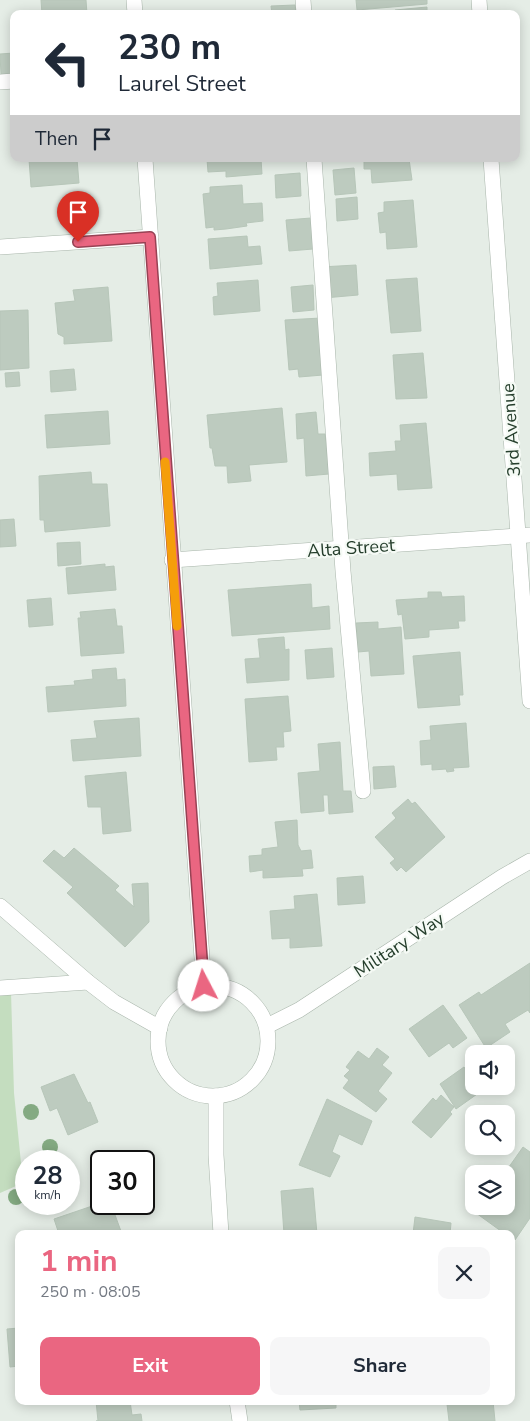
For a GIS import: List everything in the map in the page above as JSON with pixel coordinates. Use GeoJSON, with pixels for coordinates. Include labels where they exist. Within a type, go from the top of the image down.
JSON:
{"type":"FeatureCollection","features":[{"type":"Feature","properties":{"kind":"street"},"geometry":{"type":"LineString","coordinates":[[145,162],[172,560],[204,986]]}},
{"type":"Feature","properties":{"kind":"street"},"geometry":{"type":"LineString","coordinates":[[314,162],[342,548],[362,791]]}},
{"type":"Feature","properties":{"kind":"street","name":"3rd Avenue"},"geometry":{"type":"LineString","coordinates":[[491,162],[524,536],[530,701]]}},
{"type":"Feature","properties":{"kind":"street"},"geometry":{"type":"LineString","coordinates":[[0,247],[150,237]]}},
{"type":"Feature","properties":{"kind":"street","name":"Alta Street"},"geometry":{"type":"LineString","coordinates":[[172,560],[524,536]]}},
{"type":"Feature","properties":{"kind":"street","name":"Military Way"},"geometry":{"type":"LineString","coordinates":[[267,1026],[298,1010],[530,861]]}},
{"type":"Feature","properties":{"kind":"street"},"geometry":{"type":"LineString","coordinates":[[0,906],[114,1002],[160,1028]]}},
{"type":"Feature","properties":{"kind":"street"},"geometry":{"type":"LineString","coordinates":[[0,988],[88,982]]}},
{"type":"Feature","properties":{"kind":"street"},"geometry":{"type":"LineString","coordinates":[[204,986],[230,988],[247,996],[259,1009],[267,1026],[268,1046],[263,1065],[252,1081],[235,1092],[216,1096],[199,1094],[184,1088],[171,1076],[162,1061],[158,1045],[160,1028],[165,1013],[176,1000],[189,991],[204,986]]}},
{"type":"Feature","properties":{"kind":"street"},"geometry":{"type":"LineString","coordinates":[[216,1096],[216,1155],[221,1230]]}},
{"type":"Feature","properties":{"kind":"street"},"geometry":{"type":"LineString","coordinates":[[238,1405],[240,1421]]}},
{"type":"Feature","properties":{"kind":"green space"},"geometry":{"type":"Polygon","coordinates":[[[11,992],[14,1093],[20,1150],[15,1150],[15,1186],[0,1193],[0,993],[11,992]]]}},
{"type":"Feature","properties":{"kind":"building"},"geometry":{"type":"Polygon","coordinates":[[[41,0],[86,0],[87,10],[42,10],[41,0]]]}},
{"type":"Feature","properties":{"kind":"building"},"geometry":{"type":"Polygon","coordinates":[[[356,0],[427,0],[427,4],[357,10],[356,0]]]}},
{"type":"Feature","properties":{"kind":"building"},"geometry":{"type":"Polygon","coordinates":[[[295,5],[296,10],[272,10],[271,6],[295,5]]]}},
{"type":"Feature","properties":{"kind":"building"},"geometry":{"type":"Polygon","coordinates":[[[427,7],[427,10],[395,10],[427,7]]]}},
{"type":"Feature","properties":{"kind":"building"},"geometry":{"type":"Polygon","coordinates":[[[10,53],[10,74],[1,75],[0,54],[10,53]]]}},
{"type":"Feature","properties":{"kind":"building"},"geometry":{"type":"Polygon","coordinates":[[[29,162],[77,162],[79,183],[31,187],[29,162]]]}},
{"type":"Feature","properties":{"kind":"building"},"geometry":{"type":"Polygon","coordinates":[[[207,162],[261,162],[262,174],[226,177],[226,171],[208,172],[207,162]]]}},
{"type":"Feature","properties":{"kind":"building"},"geometry":{"type":"Polygon","coordinates":[[[364,162],[409,162],[412,180],[372,183],[371,169],[364,169],[364,162]]]}},
{"type":"Feature","properties":{"kind":"building"},"geometry":{"type":"Polygon","coordinates":[[[354,168],[356,193],[335,195],[333,170],[354,168]]]}},
{"type":"Feature","properties":{"kind":"building"},"geometry":{"type":"Polygon","coordinates":[[[300,173],[301,196],[276,198],[275,175],[300,173]]]}},
{"type":"Feature","properties":{"kind":"building"},"geometry":{"type":"Polygon","coordinates":[[[242,185],[243,204],[262,203],[263,221],[246,223],[247,226],[226,229],[214,230],[214,227],[206,228],[203,194],[210,193],[210,187],[242,185]]]}},
{"type":"Feature","properties":{"kind":"building"},"geometry":{"type":"Polygon","coordinates":[[[357,197],[358,219],[337,221],[336,199],[357,197]]]}},
{"type":"Feature","properties":{"kind":"building"},"geometry":{"type":"Polygon","coordinates":[[[413,200],[417,247],[387,249],[386,232],[380,233],[378,213],[384,212],[384,202],[413,200]]]}},
{"type":"Feature","properties":{"kind":"building"},"geometry":{"type":"Polygon","coordinates":[[[311,218],[313,249],[289,251],[286,220],[311,218]]]}},
{"type":"Feature","properties":{"kind":"building"},"geometry":{"type":"Polygon","coordinates":[[[247,236],[248,247],[260,246],[262,264],[210,269],[208,239],[247,236]]]}},
{"type":"Feature","properties":{"kind":"building"},"geometry":{"type":"Polygon","coordinates":[[[356,265],[358,295],[324,298],[321,267],[356,265]]]}},
{"type":"Feature","properties":{"kind":"building"},"geometry":{"type":"Polygon","coordinates":[[[417,278],[421,331],[391,333],[386,280],[417,278]]]}},
{"type":"Feature","properties":{"kind":"building"},"geometry":{"type":"Polygon","coordinates":[[[258,280],[260,311],[214,315],[213,297],[218,296],[217,283],[258,280]]]}},
{"type":"Feature","properties":{"kind":"building"},"geometry":{"type":"Polygon","coordinates":[[[313,285],[314,310],[293,312],[291,287],[313,285]]]}},
{"type":"Feature","properties":{"kind":"building"},"geometry":{"type":"Polygon","coordinates":[[[108,287],[112,341],[64,344],[64,337],[58,334],[55,303],[75,301],[73,290],[108,287]]]}},
{"type":"Feature","properties":{"kind":"building"},"geometry":{"type":"Polygon","coordinates":[[[28,310],[29,368],[0,370],[0,311],[28,310]]]}},
{"type":"Feature","properties":{"kind":"building"},"geometry":{"type":"Polygon","coordinates":[[[321,318],[323,375],[299,377],[298,369],[289,370],[285,320],[321,318]]]}},
{"type":"Feature","properties":{"kind":"building"},"geometry":{"type":"Polygon","coordinates":[[[423,353],[427,398],[396,399],[393,355],[423,353]]]}},
{"type":"Feature","properties":{"kind":"building"},"geometry":{"type":"Polygon","coordinates":[[[74,369],[76,390],[51,392],[50,371],[74,369]]]}},
{"type":"Feature","properties":{"kind":"building"},"geometry":{"type":"Polygon","coordinates":[[[19,372],[20,386],[6,387],[5,373],[19,372]]]}},
{"type":"Feature","properties":{"kind":"building"},"geometry":{"type":"Polygon","coordinates":[[[282,408],[287,462],[249,465],[251,481],[228,483],[227,466],[215,466],[212,448],[210,448],[207,415],[282,408]]]}},
{"type":"Feature","properties":{"kind":"building"},"geometry":{"type":"Polygon","coordinates":[[[108,411],[110,444],[47,448],[45,415],[108,411]]]}},
{"type":"Feature","properties":{"kind":"building"},"geometry":{"type":"Polygon","coordinates":[[[316,412],[318,434],[325,434],[329,474],[306,476],[304,438],[297,439],[296,414],[316,412]]]}},
{"type":"Feature","properties":{"kind":"building"},"geometry":{"type":"Polygon","coordinates":[[[426,423],[432,488],[398,490],[397,474],[370,476],[369,453],[396,451],[395,441],[401,441],[400,425],[426,423]]]}},
{"type":"Feature","properties":{"kind":"building"},"geometry":{"type":"Polygon","coordinates":[[[91,472],[92,484],[107,484],[110,526],[45,532],[44,520],[40,520],[39,476],[91,472]]]}},
{"type":"Feature","properties":{"kind":"building"},"geometry":{"type":"Polygon","coordinates":[[[14,519],[16,546],[0,547],[0,520],[14,519]]]}},
{"type":"Feature","properties":{"kind":"building"},"geometry":{"type":"Polygon","coordinates":[[[80,542],[81,564],[58,566],[57,543],[80,542]]]}},
{"type":"Feature","properties":{"kind":"building"},"geometry":{"type":"Polygon","coordinates":[[[105,564],[105,567],[114,566],[116,590],[68,594],[66,568],[105,564]]]}},
{"type":"Feature","properties":{"kind":"building"},"geometry":{"type":"Polygon","coordinates":[[[311,584],[312,608],[329,606],[330,629],[232,636],[228,590],[311,584]]]}},
{"type":"Feature","properties":{"kind":"building"},"geometry":{"type":"Polygon","coordinates":[[[428,592],[441,592],[442,597],[464,596],[465,621],[458,621],[459,628],[429,630],[429,637],[405,639],[402,614],[398,615],[396,600],[428,598],[428,592]]]}},
{"type":"Feature","properties":{"kind":"building"},"geometry":{"type":"Polygon","coordinates":[[[51,598],[53,625],[29,627],[27,600],[51,598]]]}},
{"type":"Feature","properties":{"kind":"building"},"geometry":{"type":"Polygon","coordinates":[[[115,609],[117,626],[122,626],[124,653],[81,656],[78,618],[81,618],[80,612],[115,609]]]}},
{"type":"Feature","properties":{"kind":"building"},"geometry":{"type":"Polygon","coordinates":[[[378,622],[378,629],[401,627],[404,674],[371,676],[369,651],[358,652],[356,623],[378,622]]]}},
{"type":"Feature","properties":{"kind":"building"},"geometry":{"type":"Polygon","coordinates":[[[284,637],[285,650],[289,649],[289,680],[247,683],[245,659],[260,658],[258,639],[284,637]]]}},
{"type":"Feature","properties":{"kind":"building"},"geometry":{"type":"Polygon","coordinates":[[[332,648],[334,677],[307,679],[305,650],[332,648]]]}},
{"type":"Feature","properties":{"kind":"building"},"geometry":{"type":"Polygon","coordinates":[[[460,652],[463,695],[459,695],[460,705],[418,708],[413,656],[460,652]]]}},
{"type":"Feature","properties":{"kind":"building"},"geometry":{"type":"Polygon","coordinates":[[[116,668],[117,680],[125,679],[126,706],[48,712],[46,687],[75,685],[74,681],[93,679],[92,670],[116,668]]]}},
{"type":"Feature","properties":{"kind":"building"},"geometry":{"type":"Polygon","coordinates":[[[288,696],[291,731],[283,732],[284,747],[276,747],[277,760],[249,762],[245,699],[288,696]]]}},
{"type":"Feature","properties":{"kind":"building"},"geometry":{"type":"Polygon","coordinates":[[[139,718],[141,756],[73,761],[71,740],[97,738],[94,721],[139,718]]]}},
{"type":"Feature","properties":{"kind":"building"},"geometry":{"type":"Polygon","coordinates":[[[466,723],[469,767],[453,768],[454,771],[447,772],[446,769],[432,770],[432,764],[421,765],[420,741],[431,740],[430,726],[466,723]]]}},
{"type":"Feature","properties":{"kind":"building"},"geometry":{"type":"Polygon","coordinates":[[[340,742],[343,791],[351,791],[353,812],[329,814],[328,795],[323,795],[324,811],[301,813],[298,773],[320,771],[318,744],[340,742]]]}},
{"type":"Feature","properties":{"kind":"building"},"geometry":{"type":"Polygon","coordinates":[[[394,766],[396,787],[374,789],[373,767],[394,766]]]}},
{"type":"Feature","properties":{"kind":"building"},"geometry":{"type":"Polygon","coordinates":[[[126,772],[131,831],[103,834],[101,807],[88,807],[85,776],[126,772]]]}},
{"type":"Feature","properties":{"kind":"building"},"geometry":{"type":"Polygon","coordinates":[[[408,799],[412,804],[415,802],[445,837],[406,872],[401,867],[397,871],[390,863],[395,859],[375,837],[396,818],[392,813],[408,799]]]}},
{"type":"Feature","properties":{"kind":"building"},"geometry":{"type":"Polygon","coordinates":[[[297,820],[298,845],[301,851],[311,850],[313,868],[302,869],[303,876],[263,878],[263,870],[250,872],[249,856],[262,855],[262,849],[278,847],[275,822],[297,820]]]}},
{"type":"Feature","properties":{"kind":"building"},"geometry":{"type":"Polygon","coordinates":[[[74,848],[119,886],[115,890],[134,907],[132,884],[148,883],[149,922],[125,947],[67,893],[73,887],[43,861],[54,850],[64,858],[74,848]]]}},
{"type":"Feature","properties":{"kind":"building"},"geometry":{"type":"Polygon","coordinates":[[[363,876],[365,903],[338,905],[337,878],[363,876]]]}},
{"type":"Feature","properties":{"kind":"building"},"geometry":{"type":"Polygon","coordinates":[[[317,894],[322,946],[290,948],[290,938],[272,939],[270,911],[295,909],[294,896],[317,894]]]}},
{"type":"Feature","properties":{"kind":"building"},"geometry":{"type":"Polygon","coordinates":[[[530,963],[530,1013],[528,1010],[505,1024],[510,1032],[490,1045],[484,1045],[459,1005],[479,992],[481,995],[530,963]]]}},
{"type":"Feature","properties":{"kind":"building"},"geometry":{"type":"Polygon","coordinates":[[[443,1005],[467,1038],[453,1048],[449,1043],[429,1057],[409,1029],[443,1005]]]}},
{"type":"Feature","properties":{"kind":"building"},"geometry":{"type":"Polygon","coordinates":[[[377,1048],[389,1057],[382,1065],[392,1073],[378,1091],[387,1099],[376,1112],[343,1088],[349,1080],[344,1076],[350,1070],[346,1067],[358,1051],[369,1059],[377,1048]]]}},
{"type":"Feature","properties":{"kind":"building"},"geometry":{"type":"Polygon","coordinates":[[[464,1067],[465,1095],[476,1095],[456,1109],[440,1084],[464,1067]]]}},
{"type":"Feature","properties":{"kind":"building"},"geometry":{"type":"Polygon","coordinates":[[[74,1074],[88,1103],[90,1102],[98,1122],[68,1135],[57,1108],[50,1111],[41,1087],[74,1074]]]}},
{"type":"Feature","properties":{"kind":"building"},"geometry":{"type":"Polygon","coordinates":[[[441,1095],[454,1107],[450,1112],[452,1114],[431,1138],[412,1122],[433,1098],[436,1101],[441,1095]]]}},
{"type":"Feature","properties":{"kind":"building"},"geometry":{"type":"Polygon","coordinates":[[[327,1099],[372,1121],[362,1145],[339,1134],[332,1152],[340,1156],[330,1177],[299,1165],[327,1099]]]}},
{"type":"Feature","properties":{"kind":"building"},"geometry":{"type":"Polygon","coordinates":[[[523,1147],[530,1152],[530,1218],[515,1240],[515,1230],[499,1230],[479,1215],[515,1215],[515,1165],[510,1165],[523,1147]]]}},
{"type":"Feature","properties":{"kind":"building"},"geometry":{"type":"Polygon","coordinates":[[[313,1188],[317,1230],[284,1230],[281,1191],[313,1188]]]}},
{"type":"Feature","properties":{"kind":"building"},"geometry":{"type":"Polygon","coordinates":[[[90,1207],[90,1215],[115,1215],[121,1230],[58,1230],[54,1219],[66,1215],[80,1215],[80,1210],[90,1207]]]}},
{"type":"Feature","properties":{"kind":"building"},"geometry":{"type":"Polygon","coordinates":[[[415,1217],[451,1223],[450,1230],[413,1230],[415,1217]]]}},
{"type":"Feature","properties":{"kind":"building"},"geometry":{"type":"Polygon","coordinates":[[[15,1328],[15,1366],[10,1367],[7,1329],[15,1328]]]}},
{"type":"Feature","properties":{"kind":"building"},"geometry":{"type":"Polygon","coordinates":[[[96,1405],[131,1405],[132,1415],[141,1414],[142,1421],[98,1421],[96,1405]]]}},
{"type":"Feature","properties":{"kind":"building"},"geometry":{"type":"Polygon","coordinates":[[[299,1405],[336,1405],[336,1408],[300,1410],[299,1405]]]}},
{"type":"Feature","properties":{"kind":"building"},"geometry":{"type":"Polygon","coordinates":[[[447,1405],[493,1405],[495,1421],[449,1421],[447,1405]]]}},
{"type":"Feature","properties":{"kind":"slow traffic"},"geometry":{"type":"LineString","coordinates":[[165,462],[177,626]]}},
{"type":"Feature","properties":{"kind":"route"},"geometry":{"type":"LineString","coordinates":[[78,242],[150,237],[204,986]]}}]}
